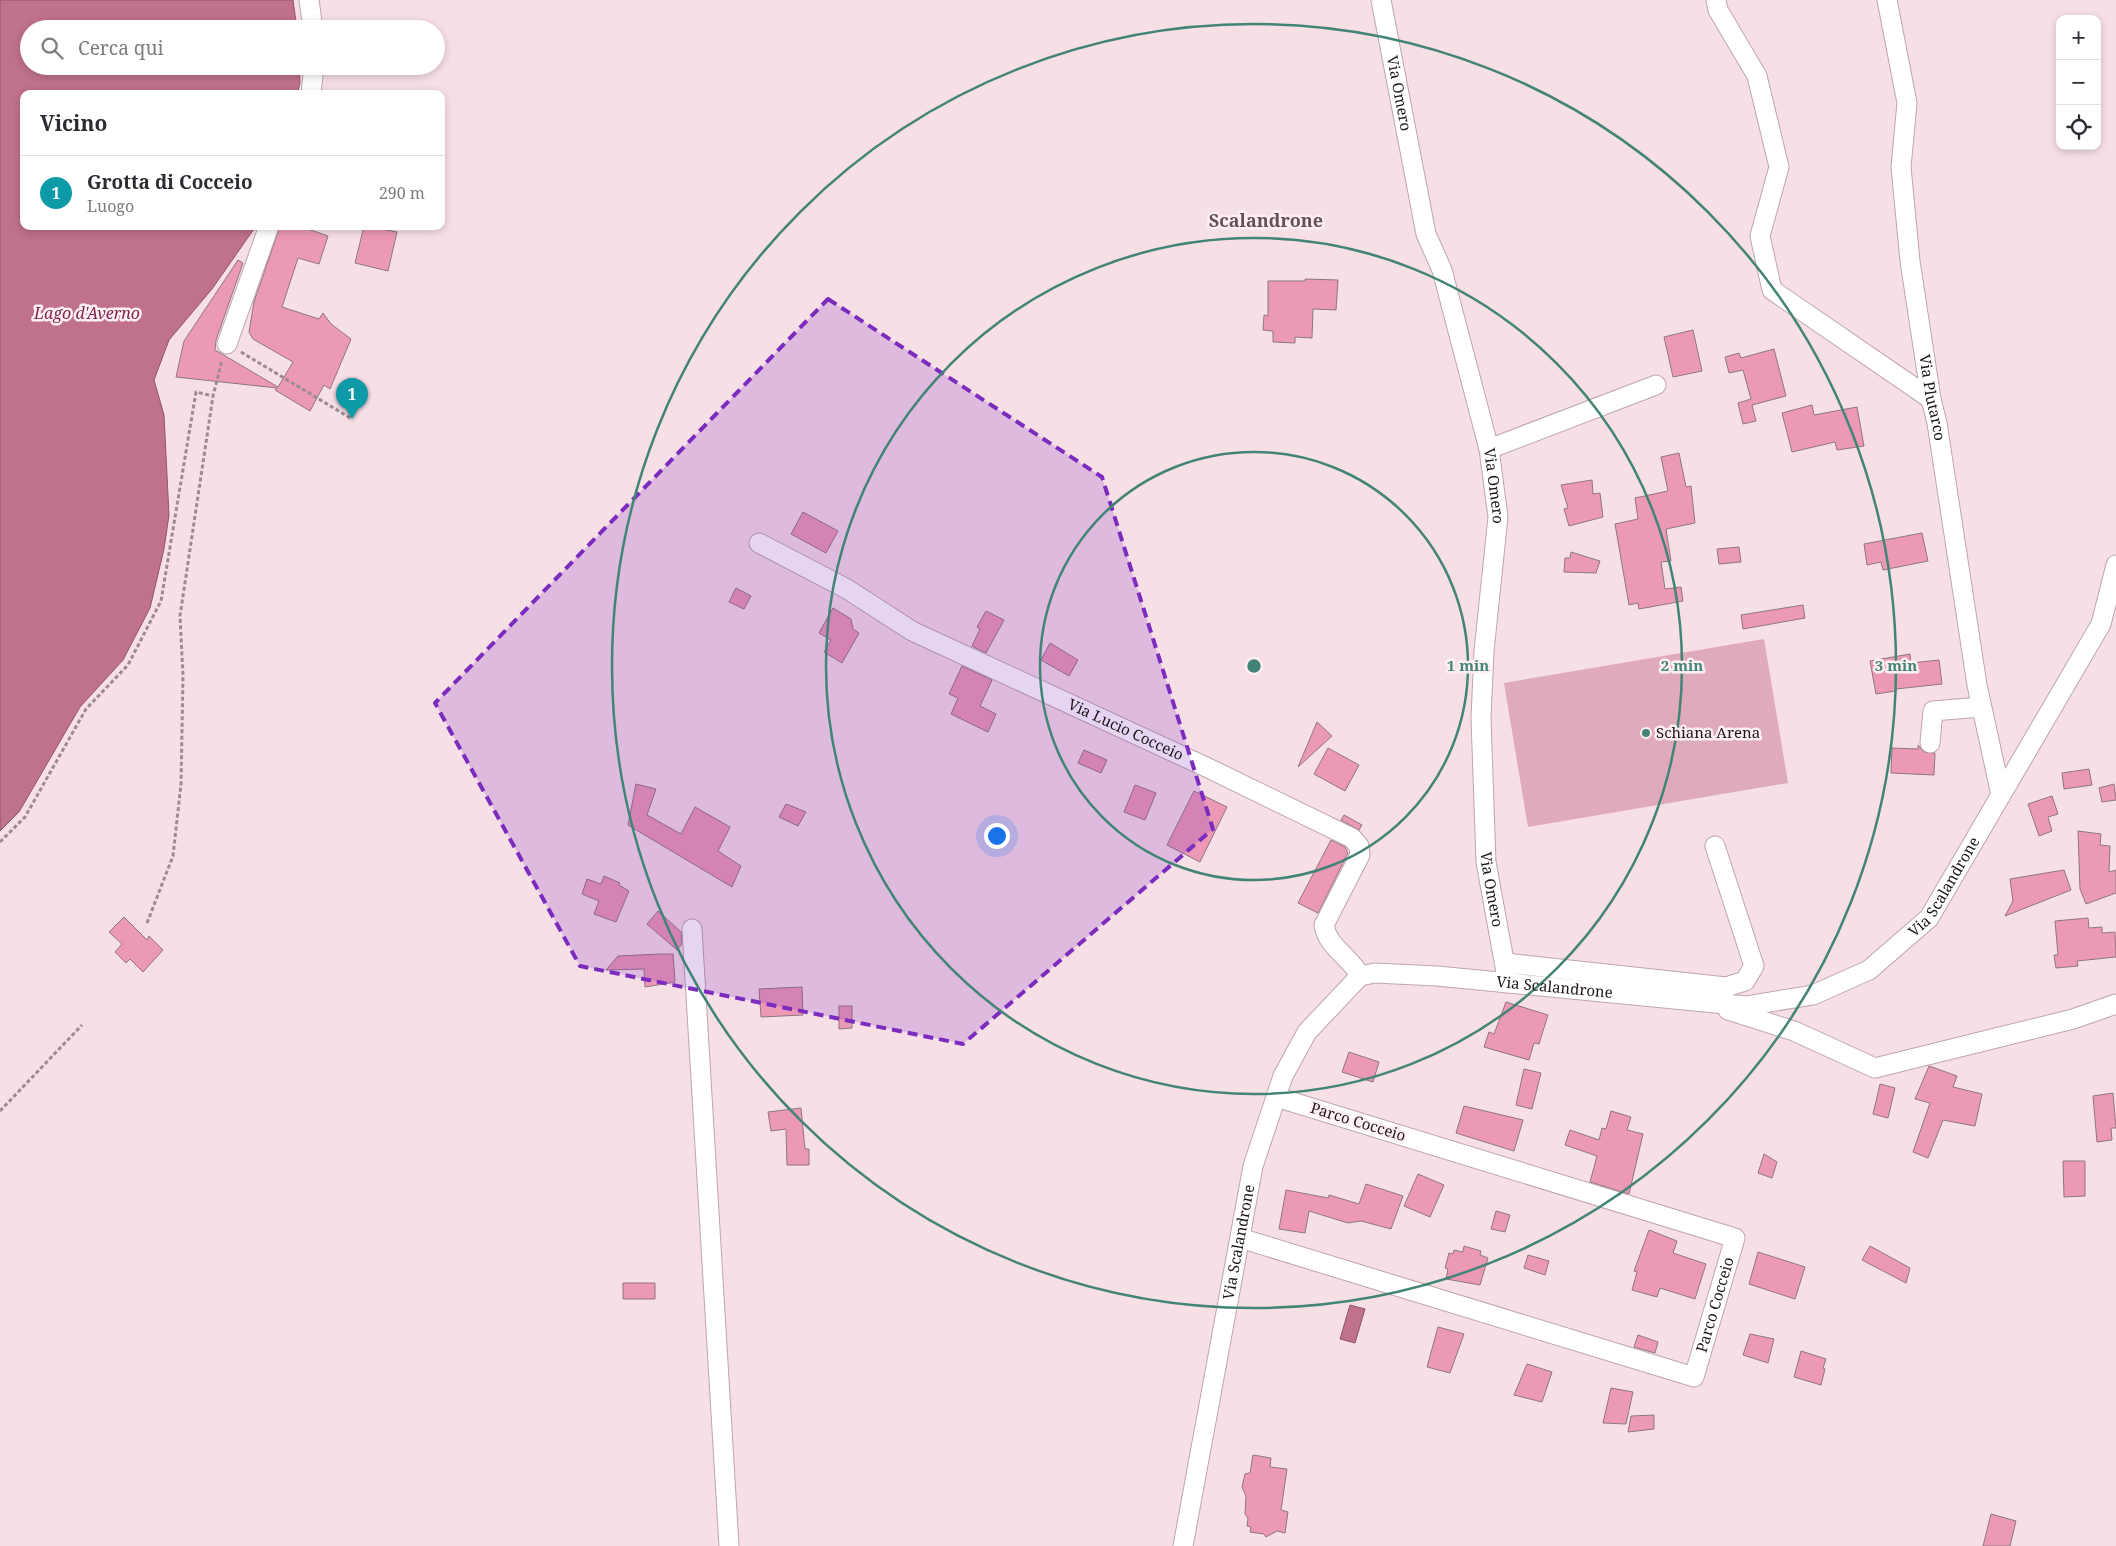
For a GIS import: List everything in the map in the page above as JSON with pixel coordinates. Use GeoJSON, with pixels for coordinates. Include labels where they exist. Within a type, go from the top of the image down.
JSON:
{"type":"FeatureCollection","features":[{"type":"Feature","properties":{"kind":"street"},"geometry":{"type":"LineString","coordinates":[[309,0],[312,20]]}},
{"type":"Feature","properties":{"kind":"street","name":"Via Omero"},"geometry":{"type":"LineString","coordinates":[[1381,0],[1426,234],[1442,270],[1489,449],[1498,517],[1484,651],[1481,728],[1486,862],[1508,983]]}},
{"type":"Feature","properties":{"kind":"street"},"geometry":{"type":"LineString","coordinates":[[1716,0],[1718,10],[1757,76],[1779,167],[1760,236],[1772,290],[1931,399]]}},
{"type":"Feature","properties":{"kind":"street","name":"Via Plutarco"},"geometry":{"type":"LineString","coordinates":[[1887,0],[1907,103],[1902,177],[1910,261],[1982,707],[2001,795]]}},
{"type":"Feature","properties":{"kind":"street"},"geometry":{"type":"LineString","coordinates":[[311,90],[313,75]]}},
{"type":"Feature","properties":{"kind":"street"},"geometry":{"type":"LineString","coordinates":[[227,344],[268,230]]}},
{"type":"Feature","properties":{"kind":"street"},"geometry":{"type":"LineString","coordinates":[[1489,449],[1656,385]]}},
{"type":"Feature","properties":{"kind":"street","name":"Via Lucio Cocceio"},"geometry":{"type":"LineString","coordinates":[[759,543],[847,589],[912,631],[1204,766],[1352,838],[1359,846],[1360,855],[1324,925],[1330,940],[1356,968],[1360,976]]}},
{"type":"Feature","properties":{"kind":"street","name":"Via Scalandrone"},"geometry":{"type":"LineString","coordinates":[[1183,1546],[1253,1166],[1283,1076],[1307,1032],[1360,976],[1375,973],[1508,983],[1746,1006],[1813,995],[1869,970],[1929,918],[2101,624],[2116,565]]}},
{"type":"Feature","properties":{"kind":"street"},"geometry":{"type":"LineString","coordinates":[[1930,743],[1933,711],[1982,707]]}},
{"type":"Feature","properties":{"kind":"street"},"geometry":{"type":"LineString","coordinates":[[1505,963],[1726,987],[1745,981],[1754,966],[1715,846]]}},
{"type":"Feature","properties":{"kind":"street"},"geometry":{"type":"LineString","coordinates":[[692,929],[729,1546]]}},
{"type":"Feature","properties":{"kind":"street"},"geometry":{"type":"LineString","coordinates":[[1703,1002],[1794,1031],[1875,1068],[2073,1019],[2116,1004]]}},
{"type":"Feature","properties":{"kind":"street","name":"Parco Cocceio"},"geometry":{"type":"LineString","coordinates":[[1240,1238],[1694,1377],[1736,1238],[1276,1097]]}},
{"type":"Feature","properties":{"kind":"path"},"geometry":{"type":"LineString","coordinates":[[147,923],[174,856],[181,784],[183,676],[180,616],[213,396],[227,344],[352,419]]}},
{"type":"Feature","properties":{"kind":"path"},"geometry":{"type":"LineString","coordinates":[[0,842],[24,817],[86,709],[128,665],[161,601],[196,392],[213,396]]}},
{"type":"Feature","properties":{"kind":"path"},"geometry":{"type":"LineString","coordinates":[[0,1111],[82,1025]]}},
{"type":"Feature","properties":{"kind":"highlighted area"},"geometry":{"type":"Polygon","coordinates":[[[828,299],[1102,477],[1213,829],[963,1044],[580,966],[435,703],[828,299]]]}},
{"type":"Feature","properties":{"kind":"shaded area","name":"Schiana Arena"},"geometry":{"type":"Polygon","coordinates":[[[1764,639],[1788,783],[1528,827],[1504,683],[1764,639]]]}},
{"type":"Feature","properties":{"kind":"water","name":"Lago d'Averno"},"geometry":{"type":"Polygon","coordinates":[[[0,0],[293,0],[296,20],[20,20],[20,75],[300,75],[300,83],[298,90],[20,90],[20,230],[253,230],[212,289],[169,340],[154,380],[164,415],[169,515],[164,549],[150,608],[123,660],[80,707],[19,812],[0,831],[0,0]]]}},
{"type":"Feature","properties":{"kind":"water"},"geometry":{"type":"Polygon","coordinates":[[[1350,1305],[1365,1309],[1355,1343],[1340,1339],[1350,1305]]]}},
{"type":"Feature","properties":{"kind":"building"},"geometry":{"type":"Polygon","coordinates":[[[279,230],[311,230],[328,236],[319,264],[298,258],[282,307],[319,319],[323,313],[331,324],[351,339],[330,389],[324,385],[310,411],[275,390],[277,388],[176,377],[184,341],[238,260],[243,263],[216,340],[215,350],[278,387],[293,362],[253,339],[249,332],[254,302],[279,230]]]}},
{"type":"Feature","properties":{"kind":"building"},"geometry":{"type":"Polygon","coordinates":[[[363,230],[397,232],[388,271],[355,263],[363,230]]]}},
{"type":"Feature","properties":{"kind":"building"},"geometry":{"type":"Polygon","coordinates":[[[1305,279],[1338,280],[1336,310],[1313,309],[1312,338],[1295,337],[1295,343],[1273,342],[1273,331],[1263,330],[1264,315],[1268,316],[1268,281],[1305,281],[1305,279]]]}},
{"type":"Feature","properties":{"kind":"building"},"geometry":{"type":"Polygon","coordinates":[[[1693,330],[1702,371],[1673,377],[1664,337],[1693,330]]]}},
{"type":"Feature","properties":{"kind":"building"},"geometry":{"type":"Polygon","coordinates":[[[1774,349],[1786,396],[1752,405],[1756,421],[1743,424],[1738,403],[1751,399],[1743,370],[1729,373],[1725,357],[1739,353],[1741,358],[1774,349]]]}},
{"type":"Feature","properties":{"kind":"building"},"geometry":{"type":"Polygon","coordinates":[[[1812,405],[1814,415],[1857,407],[1864,446],[1837,450],[1835,442],[1792,452],[1782,413],[1812,405]]]}},
{"type":"Feature","properties":{"kind":"building"},"geometry":{"type":"Polygon","coordinates":[[[1679,453],[1686,487],[1691,486],[1695,523],[1666,529],[1671,561],[1661,562],[1665,589],[1681,587],[1683,601],[1639,609],[1638,603],[1629,605],[1615,524],[1638,519],[1635,498],[1668,491],[1661,457],[1679,453]]]}},
{"type":"Feature","properties":{"kind":"building"},"geometry":{"type":"Polygon","coordinates":[[[1592,480],[1593,494],[1600,493],[1603,517],[1569,526],[1564,509],[1568,508],[1561,485],[1592,480]]]}},
{"type":"Feature","properties":{"kind":"building"},"geometry":{"type":"Polygon","coordinates":[[[803,512],[838,531],[826,553],[791,534],[803,512]]]}},
{"type":"Feature","properties":{"kind":"building"},"geometry":{"type":"Polygon","coordinates":[[[1922,533],[1928,561],[1883,570],[1881,562],[1867,565],[1864,544],[1922,533]]]}},
{"type":"Feature","properties":{"kind":"building"},"geometry":{"type":"Polygon","coordinates":[[[1739,547],[1741,562],[1719,564],[1717,549],[1739,547]]]}},
{"type":"Feature","properties":{"kind":"building"},"geometry":{"type":"Polygon","coordinates":[[[1571,552],[1600,561],[1596,573],[1564,572],[1565,558],[1570,558],[1571,552]]]}},
{"type":"Feature","properties":{"kind":"building"},"geometry":{"type":"Polygon","coordinates":[[[736,588],[751,596],[744,609],[729,602],[736,588]]]}},
{"type":"Feature","properties":{"kind":"building"},"geometry":{"type":"Polygon","coordinates":[[[1803,605],[1805,618],[1743,629],[1741,615],[1803,605]]]}},
{"type":"Feature","properties":{"kind":"building"},"geometry":{"type":"Polygon","coordinates":[[[833,608],[851,619],[853,629],[859,633],[842,663],[824,652],[831,640],[819,633],[833,608]]]}},
{"type":"Feature","properties":{"kind":"building"},"geometry":{"type":"Polygon","coordinates":[[[986,611],[1004,620],[986,653],[972,646],[980,629],[977,627],[986,611]]]}},
{"type":"Feature","properties":{"kind":"building"},"geometry":{"type":"Polygon","coordinates":[[[1050,643],[1078,660],[1069,676],[1041,660],[1050,643]]]}},
{"type":"Feature","properties":{"kind":"building"},"geometry":{"type":"Polygon","coordinates":[[[1910,654],[1911,663],[1939,660],[1942,684],[1896,689],[1896,691],[1876,694],[1870,661],[1910,654]]]}},
{"type":"Feature","properties":{"kind":"building"},"geometry":{"type":"Polygon","coordinates":[[[962,666],[992,680],[980,706],[996,714],[988,732],[951,714],[958,698],[949,694],[962,666]]]}},
{"type":"Feature","properties":{"kind":"building"},"geometry":{"type":"Polygon","coordinates":[[[1317,722],[1332,736],[1298,767],[1317,722]]]}},
{"type":"Feature","properties":{"kind":"building"},"geometry":{"type":"Polygon","coordinates":[[[1918,745],[1924,752],[1935,753],[1934,775],[1891,773],[1892,748],[1918,749],[1918,745]]]}},
{"type":"Feature","properties":{"kind":"building"},"geometry":{"type":"Polygon","coordinates":[[[1328,748],[1359,765],[1345,791],[1314,774],[1328,748]]]}},
{"type":"Feature","properties":{"kind":"building"},"geometry":{"type":"Polygon","coordinates":[[[1084,750],[1107,760],[1101,773],[1078,763],[1084,750]]]}},
{"type":"Feature","properties":{"kind":"building"},"geometry":{"type":"Polygon","coordinates":[[[2089,769],[2092,785],[2064,789],[2062,773],[2089,769]]]}},
{"type":"Feature","properties":{"kind":"building"},"geometry":{"type":"Polygon","coordinates":[[[636,784],[656,789],[647,815],[681,834],[695,807],[730,827],[718,851],[741,866],[732,887],[628,825],[636,784]]]}},
{"type":"Feature","properties":{"kind":"building"},"geometry":{"type":"Polygon","coordinates":[[[2114,784],[2116,800],[2102,802],[2099,788],[2114,784]]]}},
{"type":"Feature","properties":{"kind":"building"},"geometry":{"type":"Polygon","coordinates":[[[1135,785],[1156,793],[1145,820],[1124,812],[1135,785]]]}},
{"type":"Feature","properties":{"kind":"building"},"geometry":{"type":"Polygon","coordinates":[[[1194,791],[1227,807],[1200,862],[1167,845],[1194,791]]]}},
{"type":"Feature","properties":{"kind":"building"},"geometry":{"type":"Polygon","coordinates":[[[2052,796],[2058,814],[2048,817],[2052,831],[2039,836],[2028,804],[2052,796]]]}},
{"type":"Feature","properties":{"kind":"building"},"geometry":{"type":"Polygon","coordinates":[[[786,804],[806,812],[798,826],[779,817],[786,804]]]}},
{"type":"Feature","properties":{"kind":"building"},"geometry":{"type":"Polygon","coordinates":[[[1344,815],[1362,825],[1359,830],[1341,820],[1344,815]]]}},
{"type":"Feature","properties":{"kind":"building"},"geometry":{"type":"Polygon","coordinates":[[[2078,831],[2101,834],[2100,845],[2110,846],[2109,872],[2116,870],[2116,893],[2086,904],[2080,889],[2078,831]]]}},
{"type":"Feature","properties":{"kind":"building"},"geometry":{"type":"Polygon","coordinates":[[[1331,840],[1345,847],[1348,853],[1318,913],[1298,903],[1331,840]]]}},
{"type":"Feature","properties":{"kind":"building"},"geometry":{"type":"Polygon","coordinates":[[[2064,870],[2071,890],[2005,916],[2013,901],[2010,879],[2064,870]]]}},
{"type":"Feature","properties":{"kind":"building"},"geometry":{"type":"Polygon","coordinates":[[[604,876],[620,883],[619,885],[629,891],[616,922],[594,914],[599,901],[582,894],[587,879],[601,884],[604,876]]]}},
{"type":"Feature","properties":{"kind":"building"},"geometry":{"type":"Polygon","coordinates":[[[658,911],[681,932],[682,944],[677,950],[647,924],[658,911]]]}},
{"type":"Feature","properties":{"kind":"building"},"geometry":{"type":"Polygon","coordinates":[[[124,917],[147,940],[149,936],[163,950],[143,972],[130,959],[126,963],[115,952],[122,944],[109,932],[124,917]]]}},
{"type":"Feature","properties":{"kind":"building"},"geometry":{"type":"Polygon","coordinates":[[[2088,918],[2089,928],[2102,927],[2102,933],[2115,932],[2116,957],[2077,961],[2078,966],[2056,968],[2054,955],[2058,955],[2055,921],[2088,918]]]}},
{"type":"Feature","properties":{"kind":"building"},"geometry":{"type":"Polygon","coordinates":[[[673,954],[675,982],[645,987],[644,969],[606,970],[618,956],[673,954]]]}},
{"type":"Feature","properties":{"kind":"building"},"geometry":{"type":"Polygon","coordinates":[[[802,987],[803,1015],[761,1017],[759,989],[802,987]]]}},
{"type":"Feature","properties":{"kind":"building"},"geometry":{"type":"Polygon","coordinates":[[[1506,1002],[1548,1015],[1539,1044],[1534,1043],[1529,1060],[1484,1047],[1489,1032],[1494,1034],[1506,1002]]]}},
{"type":"Feature","properties":{"kind":"building"},"geometry":{"type":"Polygon","coordinates":[[[839,1006],[852,1006],[852,1028],[839,1029],[839,1006]]]}},
{"type":"Feature","properties":{"kind":"building"},"geometry":{"type":"Polygon","coordinates":[[[1349,1052],[1379,1062],[1373,1082],[1342,1072],[1349,1052]]]}},
{"type":"Feature","properties":{"kind":"building"},"geometry":{"type":"Polygon","coordinates":[[[1929,1066],[1957,1076],[1953,1087],[1982,1094],[1975,1126],[1943,1120],[1928,1158],[1913,1152],[1930,1103],[1915,1099],[1929,1066]]]}},
{"type":"Feature","properties":{"kind":"building"},"geometry":{"type":"Polygon","coordinates":[[[1524,1069],[1541,1073],[1532,1109],[1516,1105],[1524,1069]]]}},
{"type":"Feature","properties":{"kind":"building"},"geometry":{"type":"Polygon","coordinates":[[[1880,1084],[1895,1088],[1888,1118],[1873,1114],[1880,1084]]]}},
{"type":"Feature","properties":{"kind":"building"},"geometry":{"type":"Polygon","coordinates":[[[2113,1093],[2116,1128],[2111,1128],[2112,1140],[2097,1142],[2093,1096],[2113,1093]]]}},
{"type":"Feature","properties":{"kind":"building"},"geometry":{"type":"Polygon","coordinates":[[[1464,1106],[1523,1120],[1514,1151],[1456,1133],[1464,1106]]]}},
{"type":"Feature","properties":{"kind":"building"},"geometry":{"type":"Polygon","coordinates":[[[801,1108],[805,1149],[809,1149],[809,1165],[787,1165],[786,1129],[771,1131],[768,1112],[801,1108]]]}},
{"type":"Feature","properties":{"kind":"building"},"geometry":{"type":"Polygon","coordinates":[[[1611,1111],[1631,1117],[1627,1130],[1643,1134],[1629,1194],[1590,1182],[1597,1156],[1565,1145],[1570,1130],[1599,1140],[1602,1128],[1606,1129],[1611,1111]]]}},
{"type":"Feature","properties":{"kind":"building"},"geometry":{"type":"Polygon","coordinates":[[[1764,1154],[1777,1162],[1772,1178],[1758,1173],[1764,1154]]]}},
{"type":"Feature","properties":{"kind":"building"},"geometry":{"type":"Polygon","coordinates":[[[2063,1161],[2085,1161],[2085,1196],[2064,1197],[2063,1161]]]}},
{"type":"Feature","properties":{"kind":"building"},"geometry":{"type":"Polygon","coordinates":[[[1418,1174],[1444,1185],[1430,1217],[1404,1206],[1418,1174]]]}},
{"type":"Feature","properties":{"kind":"building"},"geometry":{"type":"Polygon","coordinates":[[[1366,1184],[1403,1196],[1391,1229],[1361,1221],[1348,1223],[1309,1211],[1305,1233],[1279,1229],[1286,1190],[1328,1198],[1329,1195],[1359,1204],[1366,1184]]]}},
{"type":"Feature","properties":{"kind":"building"},"geometry":{"type":"Polygon","coordinates":[[[1496,1211],[1510,1215],[1505,1232],[1491,1229],[1496,1211]]]}},
{"type":"Feature","properties":{"kind":"building"},"geometry":{"type":"Polygon","coordinates":[[[1649,1230],[1677,1241],[1673,1253],[1706,1264],[1695,1299],[1660,1288],[1657,1297],[1632,1290],[1637,1272],[1634,1271],[1649,1230]]]}},
{"type":"Feature","properties":{"kind":"building"},"geometry":{"type":"Polygon","coordinates":[[[1464,1246],[1481,1251],[1480,1255],[1488,1258],[1480,1285],[1446,1279],[1448,1269],[1445,1268],[1449,1253],[1453,1254],[1454,1250],[1463,1252],[1464,1246]]]}},
{"type":"Feature","properties":{"kind":"building"},"geometry":{"type":"Polygon","coordinates":[[[1870,1246],[1910,1268],[1906,1283],[1862,1260],[1870,1246]]]}},
{"type":"Feature","properties":{"kind":"building"},"geometry":{"type":"Polygon","coordinates":[[[1758,1252],[1805,1267],[1795,1299],[1749,1284],[1758,1252]]]}},
{"type":"Feature","properties":{"kind":"building"},"geometry":{"type":"Polygon","coordinates":[[[1528,1255],[1549,1261],[1545,1275],[1524,1268],[1528,1255]]]}},
{"type":"Feature","properties":{"kind":"building"},"geometry":{"type":"Polygon","coordinates":[[[623,1283],[655,1283],[655,1299],[623,1299],[623,1283]]]}},
{"type":"Feature","properties":{"kind":"building"},"geometry":{"type":"Polygon","coordinates":[[[1438,1327],[1464,1334],[1450,1373],[1427,1367],[1438,1327]]]}},
{"type":"Feature","properties":{"kind":"building"},"geometry":{"type":"Polygon","coordinates":[[[1750,1334],[1774,1339],[1768,1363],[1743,1355],[1750,1334]]]}},
{"type":"Feature","properties":{"kind":"building"},"geometry":{"type":"Polygon","coordinates":[[[1638,1335],[1658,1342],[1655,1353],[1634,1347],[1638,1335]]]}},
{"type":"Feature","properties":{"kind":"building"},"geometry":{"type":"Polygon","coordinates":[[[1801,1351],[1826,1359],[1821,1385],[1794,1377],[1801,1351]]]}},
{"type":"Feature","properties":{"kind":"building"},"geometry":{"type":"Polygon","coordinates":[[[1527,1364],[1552,1372],[1542,1402],[1514,1395],[1527,1364]]]}},
{"type":"Feature","properties":{"kind":"building"},"geometry":{"type":"Polygon","coordinates":[[[1611,1388],[1633,1392],[1626,1424],[1603,1423],[1611,1388]]]}},
{"type":"Feature","properties":{"kind":"building"},"geometry":{"type":"Polygon","coordinates":[[[1654,1415],[1654,1429],[1628,1432],[1631,1416],[1654,1415]]]}},
{"type":"Feature","properties":{"kind":"building"},"geometry":{"type":"Polygon","coordinates":[[[1253,1455],[1271,1458],[1270,1467],[1287,1469],[1281,1510],[1288,1512],[1285,1533],[1277,1531],[1266,1537],[1264,1534],[1250,1532],[1251,1527],[1247,1526],[1248,1518],[1245,1514],[1246,1496],[1242,1487],[1245,1474],[1250,1473],[1253,1455]]]}},
{"type":"Feature","properties":{"kind":"building"},"geometry":{"type":"Polygon","coordinates":[[[1991,1514],[2016,1521],[2010,1546],[1983,1546],[1991,1514]]]}},
{"type":"Feature","properties":{"kind":"place","name":"Grotta di Cocceio"},"geometry":{"type":"Point","coordinates":[352,419]}},
{"type":"Feature","properties":{"kind":"place","name":"Schiana Arena"},"geometry":{"type":"Point","coordinates":[1646,733]}},
{"type":"Feature","properties":{"kind":"district","name":"Scalandrone"},"geometry":{"type":"Point","coordinates":[1266,221]}}]}
